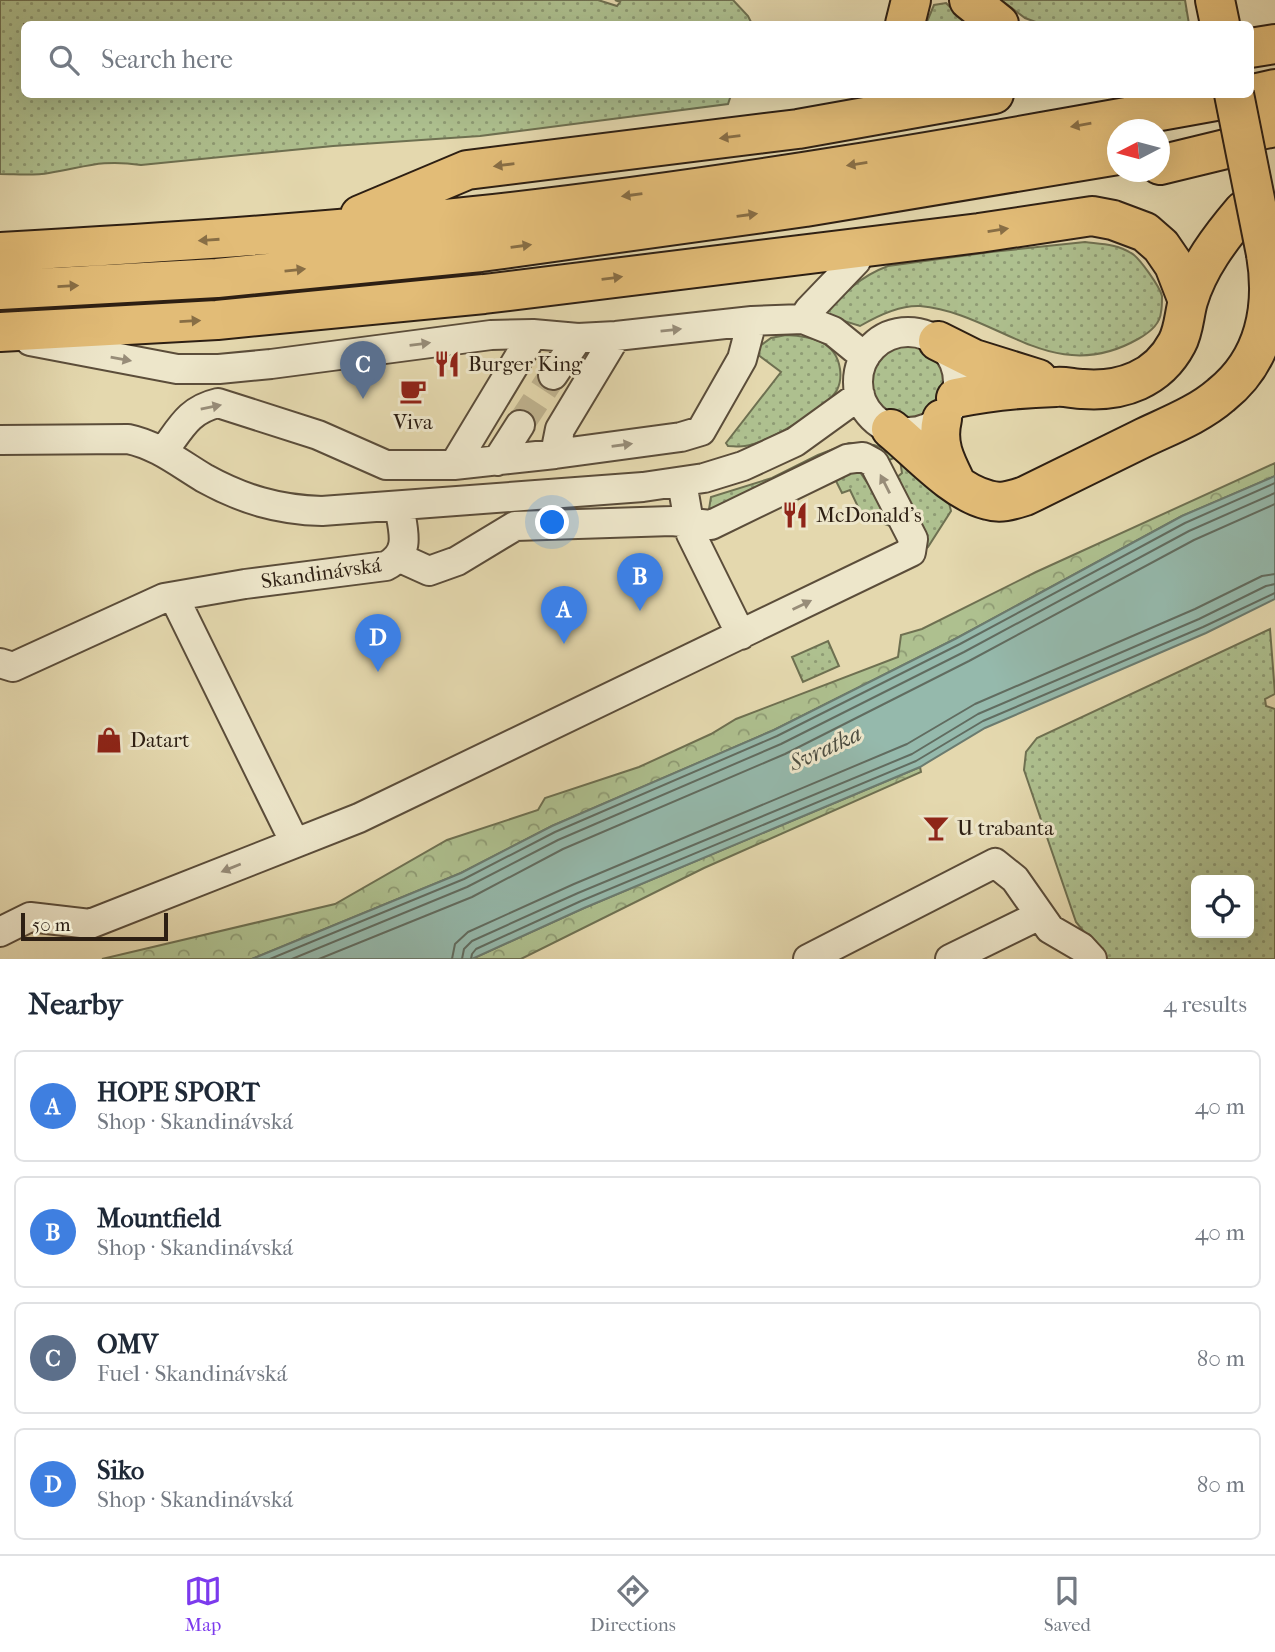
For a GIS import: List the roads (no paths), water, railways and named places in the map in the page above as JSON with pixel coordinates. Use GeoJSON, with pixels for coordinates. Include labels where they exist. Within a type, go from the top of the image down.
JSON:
{"type":"FeatureCollection","features":[{"type":"Feature","properties":{"kind":"highway"},"geometry":{"type":"LineString","coordinates":[[906,21],[911,0]]}},
{"type":"Feature","properties":{"kind":"highway"},"geometry":{"type":"LineString","coordinates":[[969,0],[995,21]]}},
{"type":"Feature","properties":{"kind":"highway"},"geometry":{"type":"LineString","coordinates":[[1216,0],[1220,21]]}},
{"type":"Feature","properties":{"kind":"highway"},"geometry":{"type":"LineString","coordinates":[[1254,48],[1275,44]]}},
{"type":"Feature","properties":{"kind":"highway"},"geometry":{"type":"LineString","coordinates":[[798,129],[852,98]]}},
{"type":"Feature","properties":{"kind":"highway"},"geometry":{"type":"LineString","coordinates":[[326,230],[467,170],[798,129],[972,98]]}},
{"type":"Feature","properties":{"kind":"highway"},"geometry":{"type":"LineString","coordinates":[[1170,144],[1247,115]]}},
{"type":"Feature","properties":{"kind":"highway"},"geometry":{"type":"LineString","coordinates":[[1170,159],[1247,115]]}},
{"type":"Feature","properties":{"kind":"highway"},"geometry":{"type":"LineString","coordinates":[[0,252],[215,240],[476,216],[1247,115]]}},
{"type":"Feature","properties":{"kind":"highway"},"geometry":{"type":"LineString","coordinates":[[884,425],[957,485],[988,500],[1006,502],[1025,496],[1198,411],[1221,396],[1249,364],[1265,328],[1270,294],[1247,115]]}},
{"type":"Feature","properties":{"kind":"highway"},"geometry":{"type":"LineString","coordinates":[[0,290],[216,278],[481,252],[805,207],[1107,157]]}},
{"type":"Feature","properties":{"kind":"highway"},"geometry":{"type":"LineString","coordinates":[[808,252],[884,229],[1107,177]]}},
{"type":"Feature","properties":{"kind":"highway"},"geometry":{"type":"LineString","coordinates":[[938,341],[974,359],[1060,386],[1083,389],[1121,387],[1152,372],[1166,359],[1177,342],[1188,301],[1203,264],[1213,248],[1263,195]]}},
{"type":"Feature","properties":{"kind":"highway"},"geometry":{"type":"LineString","coordinates":[[10,337],[484,294],[979,233],[1092,216],[1113,220],[1145,232],[1161,246],[1174,265],[1188,301]]}},
{"type":"Feature","properties":{"kind":"highway"},"geometry":{"type":"LineString","coordinates":[[957,485],[940,448],[939,435],[949,409],[990,391],[1060,386]]}},
{"type":"Feature","properties":{"kind":"street"},"geometry":{"type":"LineString","coordinates":[[803,320],[809,310],[856,261]]}},
{"type":"Feature","properties":{"kind":"street"},"geometry":{"type":"LineString","coordinates":[[10,337],[177,369],[219,369],[491,335],[533,334],[578,338],[752,321],[803,320],[833,331],[864,357]]}},
{"type":"Feature","properties":{"kind":"street"},"geometry":{"type":"LineString","coordinates":[[163,452],[191,415],[202,407],[218,403],[318,435],[386,465],[454,465],[497,461],[681,437],[701,430],[741,359],[752,321]]}},
{"type":"Feature","properties":{"kind":"street"},"geometry":{"type":"LineString","coordinates":[[804,437],[884,425],[918,431],[949,409],[958,373],[947,350],[926,334],[898,332],[873,345],[864,357],[858,382],[860,395],[869,413],[884,425]]}},
{"type":"Feature","properties":{"kind":"street"},"geometry":{"type":"LineString","coordinates":[[454,465],[533,334]]}},
{"type":"Feature","properties":{"kind":"street"},"geometry":{"type":"LineString","coordinates":[[555,454],[560,429],[617,336]]}},
{"type":"Feature","properties":{"kind":"street"},"geometry":{"type":"LineString","coordinates":[[553,375],[578,338]]}},
{"type":"Feature","properties":{"kind":"street"},"geometry":{"type":"LineString","coordinates":[[0,440],[114,437],[141,442],[254,502],[275,508],[322,511],[682,482],[743,466],[804,437],[860,395]]}},
{"type":"Feature","properties":{"kind":"street"},"geometry":{"type":"LineString","coordinates":[[497,461],[520,425]]}},
{"type":"Feature","properties":{"kind":"street"},"geometry":{"type":"LineString","coordinates":[[0,932],[30,917],[90,924],[359,818],[911,552],[913,539],[874,463],[863,457],[847,459],[712,525],[688,523],[515,526],[457,561],[429,571],[398,557]]}},
{"type":"Feature","properties":{"kind":"street"},"geometry":{"type":"LineString","coordinates":[[682,482],[691,534],[741,635]]}},
{"type":"Feature","properties":{"kind":"street","name":"Skandinávská"},"geometry":{"type":"LineString","coordinates":[[0,663],[13,667],[164,598],[245,584],[381,567],[392,563],[398,557],[405,541],[399,506]]}},
{"type":"Feature","properties":{"kind":"street"},"geometry":{"type":"LineString","coordinates":[[174,597],[295,843]]}},
{"type":"Feature","properties":{"kind":"street"},"geometry":{"type":"LineString","coordinates":[[808,959],[995,863],[1015,879],[1050,929],[1081,947],[1092,959]]}},
{"type":"Feature","properties":{"kind":"street"},"geometry":{"type":"LineString","coordinates":[[950,959],[1040,915]]}},
{"type":"Feature","properties":{"kind":"water","name":"Svratka"},"geometry":{"type":"Polygon","coordinates":[[[1275,476],[1275,599],[1206,633],[985,728],[920,767],[584,908],[472,959],[252,959],[461,873],[552,826],[774,730],[957,638],[1182,516],[1275,476]]]}},
{"type":"Feature","properties":{"kind":"tunnel"},"geometry":{"type":"LineString","coordinates":[[520,425],[553,375]]}},
{"type":"Feature","properties":{"kind":"place","name":"Burger King"},"geometry":{"type":"Point","coordinates":[447,364]}},
{"type":"Feature","properties":{"kind":"place","name":"Viva"},"geometry":{"type":"Point","coordinates":[413,391]}},
{"type":"Feature","properties":{"kind":"place","name":"OMV"},"geometry":{"type":"Point","coordinates":[363,399]}},
{"type":"Feature","properties":{"kind":"place","name":"McDonald's"},"geometry":{"type":"Point","coordinates":[795,515]}},
{"type":"Feature","properties":{"kind":"place","name":"Mountfield"},"geometry":{"type":"Point","coordinates":[640,611]}},
{"type":"Feature","properties":{"kind":"place","name":"HOPE SPORT"},"geometry":{"type":"Point","coordinates":[564,644]}},
{"type":"Feature","properties":{"kind":"place","name":"Siko"},"geometry":{"type":"Point","coordinates":[378,672]}},
{"type":"Feature","properties":{"kind":"place","name":"Datart"},"geometry":{"type":"Point","coordinates":[109,740]}},
{"type":"Feature","properties":{"kind":"place","name":"U trabanta"},"geometry":{"type":"Point","coordinates":[936,828]}}]}
